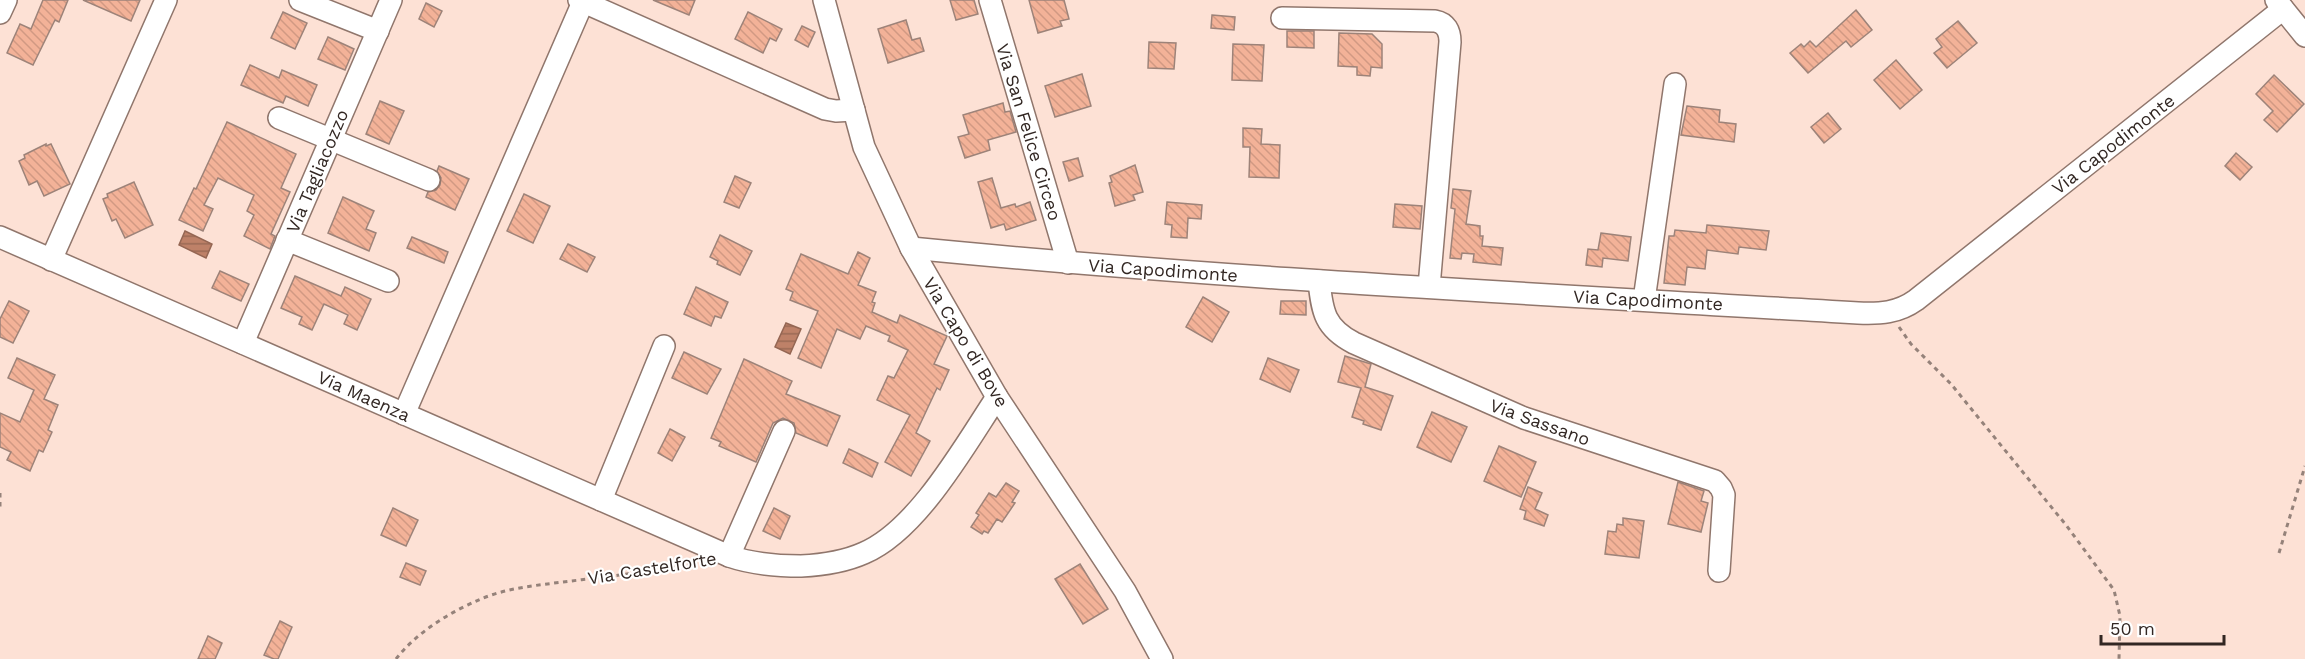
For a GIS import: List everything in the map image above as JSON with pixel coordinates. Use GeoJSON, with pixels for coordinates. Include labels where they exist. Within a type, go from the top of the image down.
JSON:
{"type":"FeatureCollection","features":[{"type":"Feature","properties":{"kind":"street"},"geometry":{"type":"LineString","coordinates":[[0,13],[6,0]]}},
{"type":"Feature","properties":{"kind":"street"},"geometry":{"type":"LineString","coordinates":[[51,260],[166,0]]}},
{"type":"Feature","properties":{"kind":"street"},"geometry":{"type":"LineString","coordinates":[[300,0],[378,32]]}},
{"type":"Feature","properties":{"kind":"street","name":"Via Tagliacozzo"},"geometry":{"type":"LineString","coordinates":[[243,343],[391,0]]}},
{"type":"Feature","properties":{"kind":"street","name":"Via Capo di Bove"},"geometry":{"type":"LineString","coordinates":[[824,0],[869,159],[911,248],[997,397],[1129,597],[1162,659]]}},
{"type":"Feature","properties":{"kind":"street","name":"Via San Felice Circeo"},"geometry":{"type":"LineString","coordinates":[[990,0],[1068,263]]}},
{"type":"Feature","properties":{"kind":"street"},"geometry":{"type":"LineString","coordinates":[[404,414],[581,1],[825,109],[854,110]]}},
{"type":"Feature","properties":{"kind":"street"},"geometry":{"type":"LineString","coordinates":[[2279,4],[2305,36]]}},
{"type":"Feature","properties":{"kind":"street","name":"Via Capodimonte"},"geometry":{"type":"LineString","coordinates":[[911,248],[1068,263],[1320,281],[1858,313],[1894,311],[1917,300],[2279,4]]}},
{"type":"Feature","properties":{"kind":"street"},"geometry":{"type":"LineString","coordinates":[[1282,18],[1435,21],[1441,22],[1447,28],[1450,42],[1428,287]]}},
{"type":"Feature","properties":{"kind":"street"},"geometry":{"type":"LineString","coordinates":[[1644,300],[1675,84]]}},
{"type":"Feature","properties":{"kind":"street"},"geometry":{"type":"LineString","coordinates":[[279,118],[429,180]]}},
{"type":"Feature","properties":{"kind":"street","name":"Via Maenza"},"geometry":{"type":"LineString","coordinates":[[0,237],[729,556]]}},
{"type":"Feature","properties":{"kind":"street"},"geometry":{"type":"LineString","coordinates":[[287,240],[388,281]]}},
{"type":"Feature","properties":{"kind":"street","name":"Via Sassano"},"geometry":{"type":"LineString","coordinates":[[1320,281],[1322,303],[1328,322],[1339,334],[1354,344],[1524,418],[1715,481],[1724,495],[1719,571]]}},
{"type":"Feature","properties":{"kind":"street"},"geometry":{"type":"LineString","coordinates":[[601,500],[664,346]]}},
{"type":"Feature","properties":{"kind":"street","name":"Via Castelforte"},"geometry":{"type":"LineString","coordinates":[[729,556],[768,565],[807,566],[841,561],[875,547],[904,523],[930,495],[997,397]]}},
{"type":"Feature","properties":{"kind":"street"},"geometry":{"type":"LineString","coordinates":[[729,556],[784,431]]}},
{"type":"Feature","properties":{"kind":"path"},"geometry":{"type":"LineString","coordinates":[[1894,311],[1898,325],[1906,339],[1951,384],[2066,525],[2114,590],[2120,616],[2119,659]]}},
{"type":"Feature","properties":{"kind":"path"},"geometry":{"type":"LineString","coordinates":[[2279,553],[2305,466]]}},
{"type":"Feature","properties":{"kind":"path"},"geometry":{"type":"LineString","coordinates":[[0,493],[0,509]]}},
{"type":"Feature","properties":{"kind":"path","name":"Via Castelforte"},"geometry":{"type":"LineString","coordinates":[[396,659],[407,645],[436,623],[481,599],[519,588],[656,570],[698,562]]}},
{"type":"Feature","properties":{"kind":"shaded area"},"geometry":{"type":"Polygon","coordinates":[[[185,231],[212,244],[206,258],[179,245],[185,231]]]}},
{"type":"Feature","properties":{"kind":"shaded area"},"geometry":{"type":"Polygon","coordinates":[[[786,323],[801,329],[790,354],[775,347],[786,323]]]}},
{"type":"Feature","properties":{"kind":"building"},"geometry":{"type":"Polygon","coordinates":[[[43,0],[68,0],[59,22],[55,20],[33,65],[7,53],[20,24],[31,29],[43,0]]]}},
{"type":"Feature","properties":{"kind":"building"},"geometry":{"type":"Polygon","coordinates":[[[83,0],[140,0],[131,21],[83,0]]]}},
{"type":"Feature","properties":{"kind":"building"},"geometry":{"type":"Polygon","coordinates":[[[653,0],[695,0],[689,15],[653,0]]]}},
{"type":"Feature","properties":{"kind":"building"},"geometry":{"type":"Polygon","coordinates":[[[950,0],[974,0],[978,14],[956,20],[950,0]]]}},
{"type":"Feature","properties":{"kind":"building"},"geometry":{"type":"Polygon","coordinates":[[[1029,0],[1064,0],[1069,19],[1060,21],[1062,26],[1038,33],[1029,0]]]}},
{"type":"Feature","properties":{"kind":"building"},"geometry":{"type":"Polygon","coordinates":[[[426,3],[442,11],[434,27],[419,19],[426,3]]]}},
{"type":"Feature","properties":{"kind":"building"},"geometry":{"type":"Polygon","coordinates":[[[1856,10],[1872,30],[1851,47],[1846,41],[1808,73],[1790,53],[1801,44],[1804,47],[1810,41],[1816,47],[1856,10]]]}},
{"type":"Feature","properties":{"kind":"building"},"geometry":{"type":"Polygon","coordinates":[[[283,12],[307,23],[295,49],[271,38],[283,12]]]}},
{"type":"Feature","properties":{"kind":"building"},"geometry":{"type":"Polygon","coordinates":[[[748,12],[782,29],[776,41],[770,38],[763,53],[735,39],[748,12]]]}},
{"type":"Feature","properties":{"kind":"building"},"geometry":{"type":"Polygon","coordinates":[[[1212,15],[1235,17],[1234,30],[1211,28],[1212,15]]]}},
{"type":"Feature","properties":{"kind":"building"},"geometry":{"type":"Polygon","coordinates":[[[906,20],[912,40],[920,38],[924,51],[888,63],[878,29],[906,20]]]}},
{"type":"Feature","properties":{"kind":"building"},"geometry":{"type":"Polygon","coordinates":[[[1958,21],[1977,43],[1947,68],[1934,53],[1942,47],[1936,39],[1958,21]]]}},
{"type":"Feature","properties":{"kind":"building"},"geometry":{"type":"Polygon","coordinates":[[[802,26],[815,32],[808,47],[795,40],[802,26]]]}},
{"type":"Feature","properties":{"kind":"building"},"geometry":{"type":"Polygon","coordinates":[[[1287,31],[1314,31],[1314,48],[1287,47],[1287,31]]]}},
{"type":"Feature","properties":{"kind":"building"},"geometry":{"type":"Polygon","coordinates":[[[1339,33],[1372,34],[1382,44],[1382,68],[1371,67],[1370,76],[1357,75],[1357,67],[1338,66],[1339,33]]]}},
{"type":"Feature","properties":{"kind":"building"},"geometry":{"type":"Polygon","coordinates":[[[328,37],[354,49],[345,70],[318,59],[328,37]]]}},
{"type":"Feature","properties":{"kind":"building"},"geometry":{"type":"Polygon","coordinates":[[[1149,42],[1176,43],[1174,69],[1148,68],[1149,42]]]}},
{"type":"Feature","properties":{"kind":"building"},"geometry":{"type":"Polygon","coordinates":[[[1233,44],[1264,45],[1262,81],[1232,80],[1233,44]]]}},
{"type":"Feature","properties":{"kind":"building"},"geometry":{"type":"Polygon","coordinates":[[[1896,60],[1922,90],[1900,109],[1874,80],[1896,60]]]}},
{"type":"Feature","properties":{"kind":"building"},"geometry":{"type":"Polygon","coordinates":[[[250,65],[279,78],[282,70],[317,85],[308,106],[286,96],[283,103],[241,85],[250,65]]]}},
{"type":"Feature","properties":{"kind":"building"},"geometry":{"type":"Polygon","coordinates":[[[1082,74],[1091,106],[1055,117],[1045,86],[1082,74]]]}},
{"type":"Feature","properties":{"kind":"building"},"geometry":{"type":"Polygon","coordinates":[[[2274,75],[2304,104],[2277,132],[2264,120],[2273,111],[2256,94],[2274,75]]]}},
{"type":"Feature","properties":{"kind":"building"},"geometry":{"type":"Polygon","coordinates":[[[380,101],[404,111],[389,144],[366,134],[380,101]]]}},
{"type":"Feature","properties":{"kind":"building"},"geometry":{"type":"Polygon","coordinates":[[[1003,103],[1005,112],[1010,111],[1016,132],[988,140],[990,150],[965,158],[958,137],[969,134],[963,115],[1003,103]]]}},
{"type":"Feature","properties":{"kind":"building"},"geometry":{"type":"Polygon","coordinates":[[[1687,106],[1720,110],[1719,122],[1736,124],[1734,142],[1681,135],[1687,106]]]}},
{"type":"Feature","properties":{"kind":"building"},"geometry":{"type":"Polygon","coordinates":[[[1828,113],[1841,129],[1824,143],[1811,127],[1828,113]]]}},
{"type":"Feature","properties":{"kind":"building"},"geometry":{"type":"Polygon","coordinates":[[[227,122],[296,154],[281,188],[290,192],[271,234],[275,236],[270,249],[244,236],[254,215],[247,211],[254,195],[218,178],[204,205],[213,209],[203,231],[179,220],[227,122]]]}},
{"type":"Feature","properties":{"kind":"building"},"geometry":{"type":"Polygon","coordinates":[[[1243,128],[1262,129],[1261,144],[1280,145],[1279,178],[1249,177],[1250,147],[1243,147],[1243,128]]]}},
{"type":"Feature","properties":{"kind":"building"},"geometry":{"type":"Polygon","coordinates":[[[46,144],[46,146],[51,144],[70,184],[44,196],[37,181],[29,185],[19,161],[25,158],[24,155],[46,144]]]}},
{"type":"Feature","properties":{"kind":"building"},"geometry":{"type":"Polygon","coordinates":[[[2236,153],[2252,167],[2240,180],[2225,166],[2236,153]]]}},
{"type":"Feature","properties":{"kind":"building"},"geometry":{"type":"Polygon","coordinates":[[[1078,158],[1083,176],[1069,181],[1063,162],[1078,158]]]}},
{"type":"Feature","properties":{"kind":"building"},"geometry":{"type":"Polygon","coordinates":[[[1135,165],[1143,192],[1133,195],[1135,200],[1115,206],[1109,183],[1112,182],[1110,176],[1135,165]]]}},
{"type":"Feature","properties":{"kind":"building"},"geometry":{"type":"Polygon","coordinates":[[[439,166],[469,179],[455,210],[426,197],[428,192],[436,190],[440,185],[441,178],[437,171],[439,166]]]}},
{"type":"Feature","properties":{"kind":"building"},"geometry":{"type":"Polygon","coordinates":[[[735,176],[751,183],[739,208],[724,202],[735,176]]]}},
{"type":"Feature","properties":{"kind":"building"},"geometry":{"type":"Polygon","coordinates":[[[992,178],[1001,208],[1015,204],[1016,207],[1030,202],[1036,220],[1006,230],[1004,224],[991,228],[978,182],[992,178]]]}},
{"type":"Feature","properties":{"kind":"building"},"geometry":{"type":"Polygon","coordinates":[[[134,182],[153,225],[125,238],[116,219],[112,221],[103,199],[108,197],[107,194],[134,182]]]}},
{"type":"Feature","properties":{"kind":"building"},"geometry":{"type":"Polygon","coordinates":[[[1453,189],[1471,191],[1466,224],[1480,226],[1480,236],[1483,236],[1482,246],[1503,248],[1501,265],[1473,262],[1474,254],[1462,253],[1461,259],[1450,258],[1455,209],[1451,208],[1453,189]]]}},
{"type":"Feature","properties":{"kind":"building"},"geometry":{"type":"Polygon","coordinates":[[[524,194],[550,206],[533,243],[507,231],[524,194]]]}},
{"type":"Feature","properties":{"kind":"building"},"geometry":{"type":"Polygon","coordinates":[[[343,197],[374,211],[366,229],[376,233],[369,251],[328,233],[343,197]]]}},
{"type":"Feature","properties":{"kind":"building"},"geometry":{"type":"Polygon","coordinates":[[[1167,202],[1202,205],[1201,219],[1188,218],[1187,238],[1171,237],[1172,225],[1165,224],[1167,202]]]}},
{"type":"Feature","properties":{"kind":"building"},"geometry":{"type":"Polygon","coordinates":[[[1395,204],[1422,206],[1420,229],[1393,227],[1395,204]]]}},
{"type":"Feature","properties":{"kind":"building"},"geometry":{"type":"Polygon","coordinates":[[[1707,225],[1769,231],[1766,250],[1739,247],[1738,254],[1707,250],[1705,269],[1687,267],[1685,285],[1664,283],[1669,236],[1674,236],[1675,230],[1706,233],[1707,225]]]}},
{"type":"Feature","properties":{"kind":"building"},"geometry":{"type":"Polygon","coordinates":[[[1601,233],[1631,237],[1628,261],[1603,258],[1602,267],[1586,265],[1588,249],[1598,250],[1601,233]]]}},
{"type":"Feature","properties":{"kind":"building"},"geometry":{"type":"Polygon","coordinates":[[[720,235],[752,251],[740,275],[717,264],[718,261],[710,257],[720,235]]]}},
{"type":"Feature","properties":{"kind":"building"},"geometry":{"type":"Polygon","coordinates":[[[412,237],[448,252],[444,263],[407,248],[412,237]]]}},
{"type":"Feature","properties":{"kind":"building"},"geometry":{"type":"Polygon","coordinates":[[[568,244],[595,257],[587,272],[560,259],[568,244]]]}},
{"type":"Feature","properties":{"kind":"building"},"geometry":{"type":"Polygon","coordinates":[[[858,252],[870,258],[858,285],[876,292],[872,302],[875,303],[872,312],[897,323],[900,315],[947,336],[934,364],[949,370],[940,390],[937,388],[916,433],[930,441],[911,476],[885,462],[910,415],[877,400],[888,376],[894,378],[908,350],[888,341],[890,336],[866,326],[860,339],[837,329],[821,368],[798,358],[818,311],[790,300],[793,292],[786,289],[801,254],[848,274],[858,252]]]}},
{"type":"Feature","properties":{"kind":"building"},"geometry":{"type":"Polygon","coordinates":[[[220,271],[249,284],[241,301],[212,288],[220,271]]]}},
{"type":"Feature","properties":{"kind":"building"},"geometry":{"type":"Polygon","coordinates":[[[295,276],[341,296],[345,287],[371,299],[357,330],[344,324],[348,315],[324,304],[312,330],[299,324],[302,317],[281,308],[295,276]]]}},
{"type":"Feature","properties":{"kind":"building"},"geometry":{"type":"Polygon","coordinates":[[[696,287],[728,302],[721,318],[715,316],[711,326],[684,314],[696,287]]]}},
{"type":"Feature","properties":{"kind":"building"},"geometry":{"type":"Polygon","coordinates":[[[1203,297],[1229,312],[1212,342],[1186,327],[1203,297]]]}},
{"type":"Feature","properties":{"kind":"building"},"geometry":{"type":"Polygon","coordinates":[[[9,301],[29,311],[13,343],[0,337],[0,319],[9,301]]]}},
{"type":"Feature","properties":{"kind":"building"},"geometry":{"type":"Polygon","coordinates":[[[1281,301],[1306,301],[1306,315],[1280,314],[1281,301]]]}},
{"type":"Feature","properties":{"kind":"building"},"geometry":{"type":"Polygon","coordinates":[[[684,352],[721,369],[707,394],[672,378],[684,352]]]}},
{"type":"Feature","properties":{"kind":"building"},"geometry":{"type":"Polygon","coordinates":[[[1345,356],[1371,364],[1365,387],[1393,396],[1381,430],[1363,424],[1364,421],[1352,417],[1361,388],[1338,382],[1345,356]]]}},
{"type":"Feature","properties":{"kind":"building"},"geometry":{"type":"Polygon","coordinates":[[[17,358],[55,375],[44,399],[58,405],[48,430],[52,432],[43,452],[39,450],[30,471],[7,460],[11,452],[0,447],[0,413],[20,422],[34,390],[8,378],[17,358]]]}},
{"type":"Feature","properties":{"kind":"building"},"geometry":{"type":"Polygon","coordinates":[[[1268,358],[1299,370],[1290,392],[1260,379],[1268,358]]]}},
{"type":"Feature","properties":{"kind":"building"},"geometry":{"type":"Polygon","coordinates":[[[744,359],[792,381],[786,394],[840,416],[827,446],[796,433],[794,423],[783,418],[773,423],[756,462],[719,446],[721,442],[711,438],[744,359]]]}},
{"type":"Feature","properties":{"kind":"building"},"geometry":{"type":"Polygon","coordinates":[[[1432,412],[1467,427],[1451,462],[1417,447],[1432,412]]]}},
{"type":"Feature","properties":{"kind":"building"},"geometry":{"type":"Polygon","coordinates":[[[670,429],[685,437],[672,461],[658,453],[670,429]]]}},
{"type":"Feature","properties":{"kind":"building"},"geometry":{"type":"Polygon","coordinates":[[[1499,446],[1536,462],[1521,497],[1484,481],[1499,446]]]}},
{"type":"Feature","properties":{"kind":"building"},"geometry":{"type":"Polygon","coordinates":[[[849,449],[878,463],[872,477],[843,463],[849,449]]]}},
{"type":"Feature","properties":{"kind":"building"},"geometry":{"type":"Polygon","coordinates":[[[1678,482],[1704,491],[1701,501],[1708,503],[1701,532],[1668,524],[1678,482]]]}},
{"type":"Feature","properties":{"kind":"building"},"geometry":{"type":"Polygon","coordinates":[[[1006,483],[1019,491],[1012,502],[1015,503],[1002,522],[997,519],[988,533],[984,531],[982,534],[971,527],[979,515],[976,513],[989,493],[996,497],[1006,483]]]}},
{"type":"Feature","properties":{"kind":"building"},"geometry":{"type":"Polygon","coordinates":[[[1528,487],[1542,493],[1535,509],[1548,515],[1544,526],[1524,519],[1526,511],[1520,509],[1528,487]]]}},
{"type":"Feature","properties":{"kind":"building"},"geometry":{"type":"Polygon","coordinates":[[[393,508],[418,520],[406,546],[381,535],[393,508]]]}},
{"type":"Feature","properties":{"kind":"building"},"geometry":{"type":"Polygon","coordinates":[[[774,508],[790,516],[780,539],[763,531],[774,508]]]}},
{"type":"Feature","properties":{"kind":"building"},"geometry":{"type":"Polygon","coordinates":[[[1623,518],[1644,521],[1639,558],[1605,554],[1608,531],[1616,532],[1617,524],[1623,525],[1623,518]]]}},
{"type":"Feature","properties":{"kind":"building"},"geometry":{"type":"Polygon","coordinates":[[[406,563],[426,571],[420,585],[400,577],[406,563]]]}},
{"type":"Feature","properties":{"kind":"building"},"geometry":{"type":"Polygon","coordinates":[[[1080,564],[1108,609],[1083,624],[1055,579],[1080,564]]]}},
{"type":"Feature","properties":{"kind":"building"},"geometry":{"type":"Polygon","coordinates":[[[280,621],[292,627],[278,659],[274,659],[264,655],[280,621]]]}},
{"type":"Feature","properties":{"kind":"building"},"geometry":{"type":"Polygon","coordinates":[[[208,636],[222,643],[215,659],[198,659],[208,636]]]}}]}
